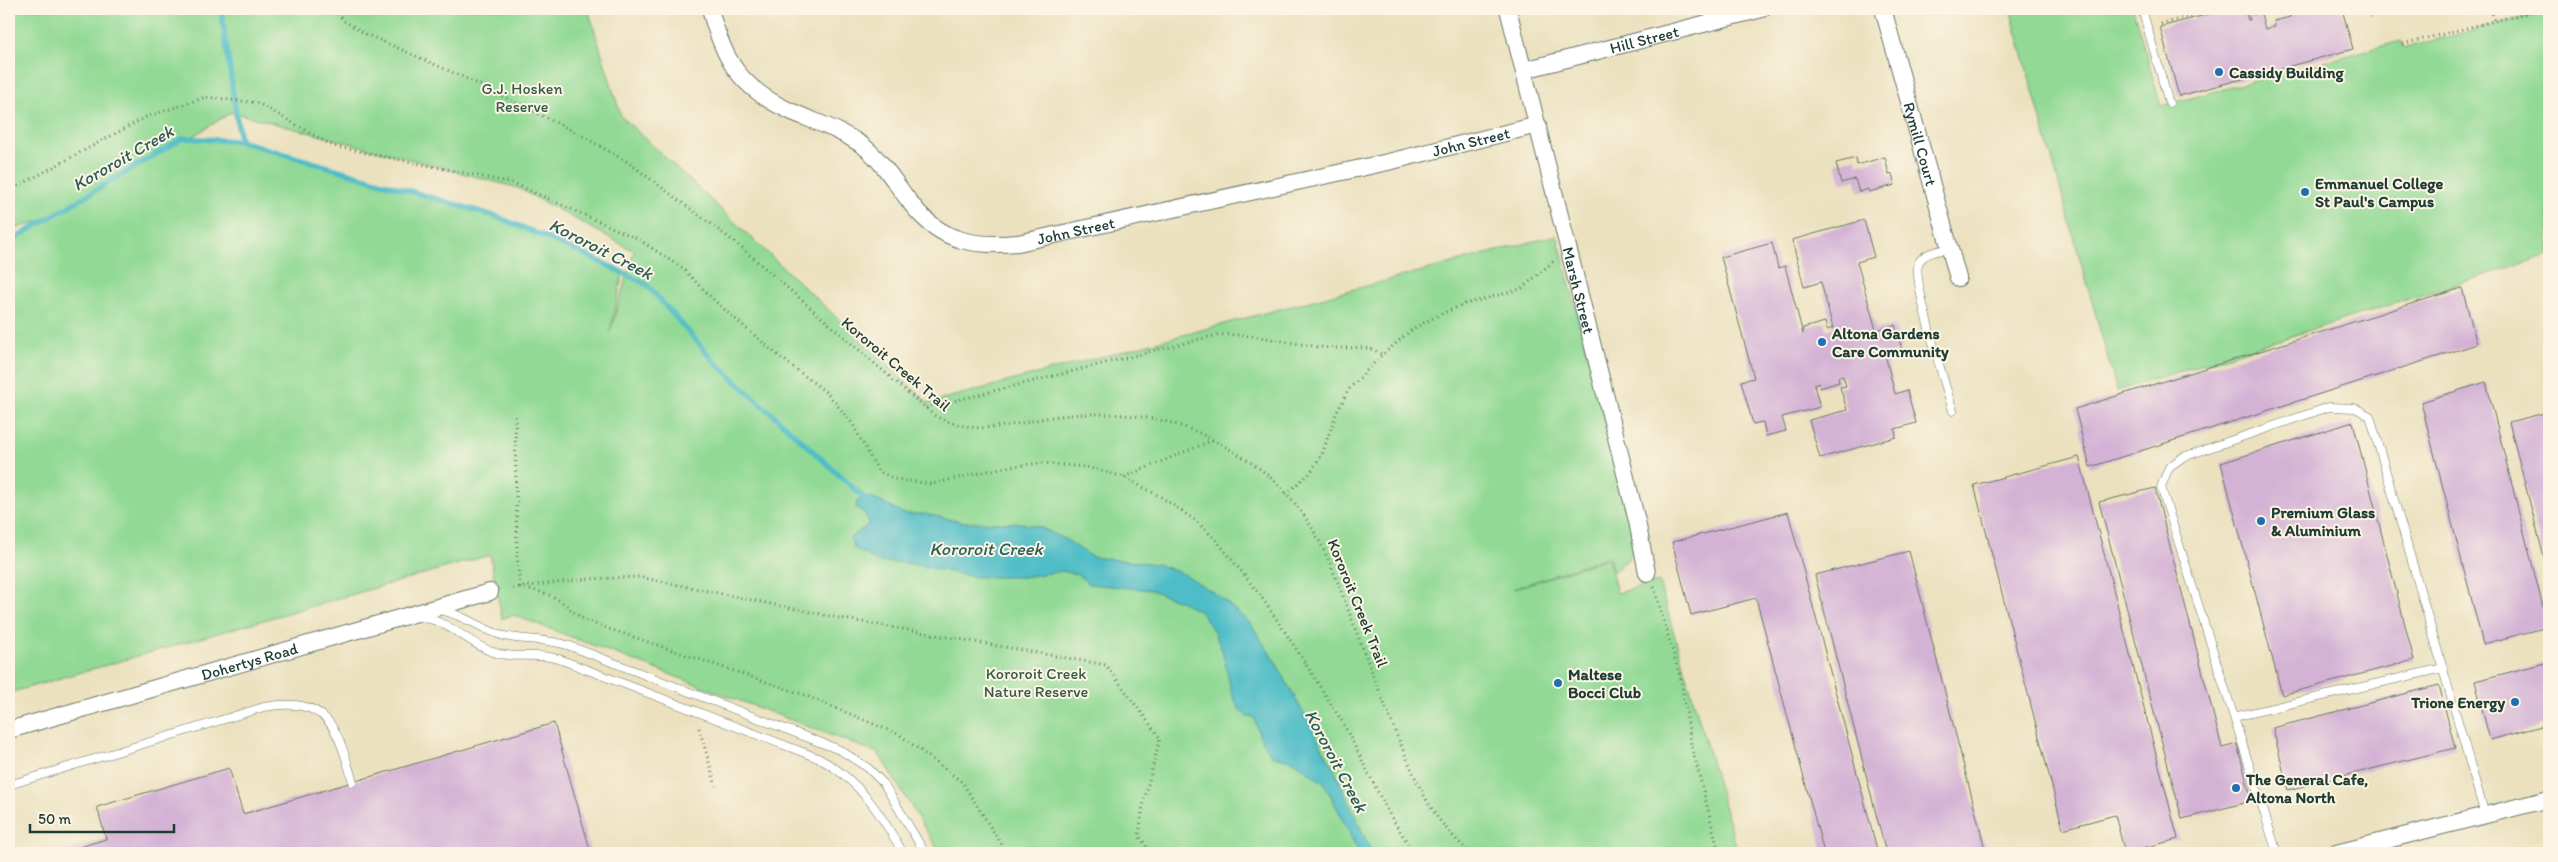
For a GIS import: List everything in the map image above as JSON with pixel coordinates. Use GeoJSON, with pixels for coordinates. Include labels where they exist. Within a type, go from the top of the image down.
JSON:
{"type":"FeatureCollection","features":[{"type":"Feature","properties":{"kind":"street","name":"John Street"},"geometry":{"type":"LineString","coordinates":[[710,9],[724,54],[734,71],[750,86],[791,111],[823,123],[850,137],[875,156],[913,206],[928,222],[944,234],[962,241],[988,246],[1018,243],[1378,164],[1538,125]]}},
{"type":"Feature","properties":{"kind":"street","name":"Marsh Street"},"geometry":{"type":"LineString","coordinates":[[1508,9],[1638,521],[1647,573]]}},
{"type":"Feature","properties":{"kind":"street","name":"Hill Street"},"geometry":{"type":"LineString","coordinates":[[1524,70],[1762,9]]}},
{"type":"Feature","properties":{"kind":"street","name":"Rymill Court"},"geometry":{"type":"LineString","coordinates":[[1883,9],[1958,278]]}},
{"type":"Feature","properties":{"kind":"street","name":"Dohertys Road"},"geometry":{"type":"LineString","coordinates":[[9,730],[490,592]]}},
{"type":"Feature","properties":{"kind":"street"},"geometry":{"type":"LineString","coordinates":[[2336,853],[2549,799]]}},
{"type":"Feature","properties":{"kind":"lane"},"geometry":{"type":"LineString","coordinates":[[2142,9],[2169,103]]}},
{"type":"Feature","properties":{"kind":"lane"},"geometry":{"type":"LineString","coordinates":[[1950,248],[1924,257],[1918,263],[1917,271],[1922,298],[1953,411]]}},
{"type":"Feature","properties":{"kind":"lane"},"geometry":{"type":"LineString","coordinates":[[2277,853],[2161,486],[2169,467],[2184,457],[2329,407],[2355,408],[2370,416],[2485,815]]}},
{"type":"Feature","properties":{"kind":"lane"},"geometry":{"type":"LineString","coordinates":[[427,610],[448,612],[478,627],[503,636],[554,641],[570,646],[843,752],[868,768],[884,784],[925,853]]}},
{"type":"Feature","properties":{"kind":"lane"},"geometry":{"type":"LineString","coordinates":[[400,618],[434,619],[497,653],[559,659],[818,758],[835,767],[857,786],[878,810],[903,853]]}},
{"type":"Feature","properties":{"kind":"lane"},"geometry":{"type":"LineString","coordinates":[[2234,717],[2443,668]]}},
{"type":"Feature","properties":{"kind":"lane"},"geometry":{"type":"LineString","coordinates":[[9,785],[264,707],[286,703],[309,707],[329,721],[342,745],[353,782]]}},
{"type":"Feature","properties":{"kind":"lane"},"geometry":{"type":"LineString","coordinates":[[835,767],[843,752]]}},
{"type":"Feature","properties":{"kind":"path","name":"Kororoit Creek Trail"},"geometry":{"type":"LineString","coordinates":[[335,9],[344,21],[366,34],[472,81],[580,134],[629,163],[736,243],[926,408],[946,421],[981,428],[1003,428],[1065,416],[1127,416],[1185,427],[1213,440],[1251,463],[1271,478],[1304,514],[1325,548],[1390,719],[1424,798],[1443,826],[1471,853]]}},
{"type":"Feature","properties":{"kind":"path"},"geometry":{"type":"LineString","coordinates":[[2161,24],[2219,9]]}},
{"type":"Feature","properties":{"kind":"path"},"geometry":{"type":"LineString","coordinates":[[2253,9],[2256,18]]}},
{"type":"Feature","properties":{"kind":"path"},"geometry":{"type":"LineString","coordinates":[[2365,9],[2372,18]]}},
{"type":"Feature","properties":{"kind":"path"},"geometry":{"type":"LineString","coordinates":[[2398,9],[2400,14],[2403,9]]}},
{"type":"Feature","properties":{"kind":"path"},"geometry":{"type":"LineString","coordinates":[[2490,9],[2494,21]]}},
{"type":"Feature","properties":{"kind":"path"},"geometry":{"type":"LineString","coordinates":[[2403,44],[2542,9]]}},
{"type":"Feature","properties":{"kind":"path"},"geometry":{"type":"LineString","coordinates":[[9,191],[146,117],[206,97],[258,103],[334,146],[513,183],[638,239],[682,268],[768,346],[827,393],[852,423],[878,471],[895,479],[932,484],[959,480],[1005,467],[1042,463],[1086,466],[1124,477],[1161,497],[1195,520],[1217,541],[1260,594],[1343,723],[1388,812],[1414,853]]}},
{"type":"Feature","properties":{"kind":"path"},"geometry":{"type":"LineString","coordinates":[[1286,494],[1311,472],[1322,454],[1336,414],[1349,388],[1382,355],[1414,328],[1462,306],[1521,289],[1552,261],[1572,257]]}},
{"type":"Feature","properties":{"kind":"path"},"geometry":{"type":"LineString","coordinates":[[926,408],[1217,334],[1242,334],[1320,347],[1363,348],[1376,350],[1382,355]]}},
{"type":"Feature","properties":{"kind":"path"},"geometry":{"type":"LineString","coordinates":[[515,416],[517,555],[520,587]]}},
{"type":"Feature","properties":{"kind":"path"},"geometry":{"type":"LineString","coordinates":[[1124,477],[1213,440]]}},
{"type":"Feature","properties":{"kind":"path"},"geometry":{"type":"LineString","coordinates":[[1647,573],[1655,590],[1676,663],[1691,743],[1719,853]]}},
{"type":"Feature","properties":{"kind":"path"},"geometry":{"type":"LineString","coordinates":[[490,592],[586,579],[640,577],[834,617],[1106,665],[1160,738],[1143,805],[1139,836],[1151,853]]}},
{"type":"Feature","properties":{"kind":"path"},"geometry":{"type":"LineString","coordinates":[[513,588],[545,593],[558,599],[571,612],[589,622],[802,694],[900,735],[962,782],[1007,853]]}},
{"type":"Feature","properties":{"kind":"path"},"geometry":{"type":"LineString","coordinates":[[699,728],[716,786]]}},
{"type":"Feature","properties":{"kind":"green space"},"geometry":{"type":"Polygon","coordinates":[[[9,9],[588,9],[621,116],[928,403],[1557,235],[1636,543],[1629,558],[1613,572],[1609,556],[1513,589],[1608,558],[1617,593],[1659,582],[1738,853],[940,853],[878,753],[513,615],[502,619],[490,555],[9,693],[9,242],[41,221],[9,230],[9,9]],[[232,112],[190,138],[240,141],[498,217],[623,273],[610,332],[634,251],[518,188],[232,112]]]}},
{"type":"Feature","properties":{"kind":"green space","name":"Emmanuel College St Paul's Campus"},"geometry":{"type":"Polygon","coordinates":[[[2010,9],[2133,9],[2161,106],[2401,41],[2404,48],[2549,11],[2549,255],[2117,391],[2010,9]]]}},
{"type":"Feature","properties":{"kind":"water","name":"Kororoit Creek"},"geometry":{"type":"Polygon","coordinates":[[[870,497],[905,514],[925,514],[963,522],[1020,523],[1040,527],[1065,539],[1092,557],[1157,564],[1184,574],[1219,596],[1251,624],[1275,661],[1333,767],[1372,853],[1359,853],[1325,784],[1294,761],[1271,755],[1260,737],[1254,717],[1247,717],[1238,708],[1231,691],[1222,650],[1214,632],[1202,613],[1180,601],[1151,590],[1089,584],[1078,575],[1063,571],[1023,577],[975,577],[907,563],[878,562],[854,548],[850,538],[869,524],[866,515],[856,507],[857,500],[870,497]]]}},
{"type":"Feature","properties":{"kind":"building","name":"Cassidy Building"},"geometry":{"type":"Polygon","coordinates":[[[2228,9],[2244,9],[2248,20],[2250,20],[2247,9],[2260,9],[2265,29],[2275,26],[2274,21],[2290,17],[2287,9],[2342,9],[2353,49],[2179,96],[2160,27],[2228,9]]]}},
{"type":"Feature","properties":{"kind":"building"},"geometry":{"type":"Polygon","coordinates":[[[1885,157],[1889,175],[1892,174],[1895,185],[1869,192],[1868,189],[1859,192],[1855,179],[1841,183],[1836,163],[1856,158],[1857,165],[1885,157]]]}},
{"type":"Feature","properties":{"kind":"building","name":"Altona Gardens Care Community"},"geometry":{"type":"Polygon","coordinates":[[[1864,220],[1874,257],[1857,262],[1876,330],[1895,325],[1902,350],[1885,354],[1895,394],[1907,390],[1916,423],[1895,429],[1896,437],[1820,458],[1809,420],[1847,410],[1840,387],[1846,386],[1843,376],[1838,377],[1839,382],[1820,388],[1819,383],[1814,385],[1820,407],[1782,417],[1786,431],[1766,436],[1763,422],[1753,424],[1741,381],[1754,378],[1721,257],[1772,243],[1778,268],[1785,266],[1803,334],[1803,328],[1825,322],[1827,330],[1833,328],[1821,282],[1804,287],[1792,240],[1864,220]]]}},
{"type":"Feature","properties":{"kind":"building"},"geometry":{"type":"Polygon","coordinates":[[[2462,288],[2477,344],[2090,467],[2075,409],[2462,288]]]}},
{"type":"Feature","properties":{"kind":"building"},"geometry":{"type":"Polygon","coordinates":[[[2486,382],[2548,627],[2483,644],[2421,402],[2486,382]]]}},
{"type":"Feature","properties":{"kind":"building"},"geometry":{"type":"Polygon","coordinates":[[[2549,412],[2549,577],[2509,422],[2549,412]]]}},
{"type":"Feature","properties":{"kind":"building"},"geometry":{"type":"Polygon","coordinates":[[[2353,422],[2414,660],[2282,695],[2221,463],[2353,422]]]}},
{"type":"Feature","properties":{"kind":"building"},"geometry":{"type":"Polygon","coordinates":[[[2079,457],[2178,839],[2125,853],[2115,815],[2063,829],[1974,485],[2079,457]]]}},
{"type":"Feature","properties":{"kind":"building"},"geometry":{"type":"Polygon","coordinates":[[[2155,488],[2222,748],[2237,744],[2252,801],[2182,819],[2099,502],[2155,488]]]}},
{"type":"Feature","properties":{"kind":"building"},"geometry":{"type":"Polygon","coordinates":[[[1788,512],[1878,853],[1824,853],[1756,598],[1691,615],[1672,542],[1788,512]]]}},
{"type":"Feature","properties":{"kind":"building"},"geometry":{"type":"Polygon","coordinates":[[[1909,551],[1986,853],[1886,853],[1815,575],[1909,551]]]}},
{"type":"Feature","properties":{"kind":"building","name":"Trione Energy"},"geometry":{"type":"Polygon","coordinates":[[[2549,662],[2549,724],[2490,740],[2475,681],[2549,662]]]}},
{"type":"Feature","properties":{"kind":"building"},"geometry":{"type":"Polygon","coordinates":[[[2439,685],[2455,748],[2288,790],[2273,728],[2439,685]]]}},
{"type":"Feature","properties":{"kind":"building"},"geometry":{"type":"Polygon","coordinates":[[[554,723],[591,853],[60,853],[106,839],[97,807],[229,768],[243,814],[554,723]]]}},
{"type":"Feature","properties":{"kind":"waterway"},"geometry":{"type":"LineString","coordinates":[[221,9],[240,141]]}},
{"type":"Feature","properties":{"kind":"waterway","name":"Kororoit Creek"},"geometry":{"type":"LineString","coordinates":[[9,242],[183,138],[240,141],[498,217],[580,252],[646,284],[716,363],[870,503]]}},
{"type":"Feature","properties":{"kind":"place","name":"Cassidy Building"},"geometry":{"type":"Point","coordinates":[2219,72]}},
{"type":"Feature","properties":{"kind":"place","name":"Emmanuel College St Paul's Campus"},"geometry":{"type":"Point","coordinates":[2305,192]}},
{"type":"Feature","properties":{"kind":"place","name":"Altona Gardens Care Community"},"geometry":{"type":"Point","coordinates":[1822,342]}},
{"type":"Feature","properties":{"kind":"place","name":"Premium Glass & Aluminium"},"geometry":{"type":"Point","coordinates":[2261,521]}},
{"type":"Feature","properties":{"kind":"place","name":"Maltese Bocci Club"},"geometry":{"type":"Point","coordinates":[1558,683]}},
{"type":"Feature","properties":{"kind":"place","name":"Trione Energy"},"geometry":{"type":"Point","coordinates":[2515,702]}},
{"type":"Feature","properties":{"kind":"place","name":"The General Cafe, Altona North"},"geometry":{"type":"Point","coordinates":[2236,788]}},
{"type":"Feature","properties":{"kind":"park label","name":"G.J. Hosken Reserve"},"geometry":{"type":"Point","coordinates":[522,97]}},
{"type":"Feature","properties":{"kind":"park label","name":"Kororoit Creek Nature Reserve"},"geometry":{"type":"Point","coordinates":[1036,682]}}]}
